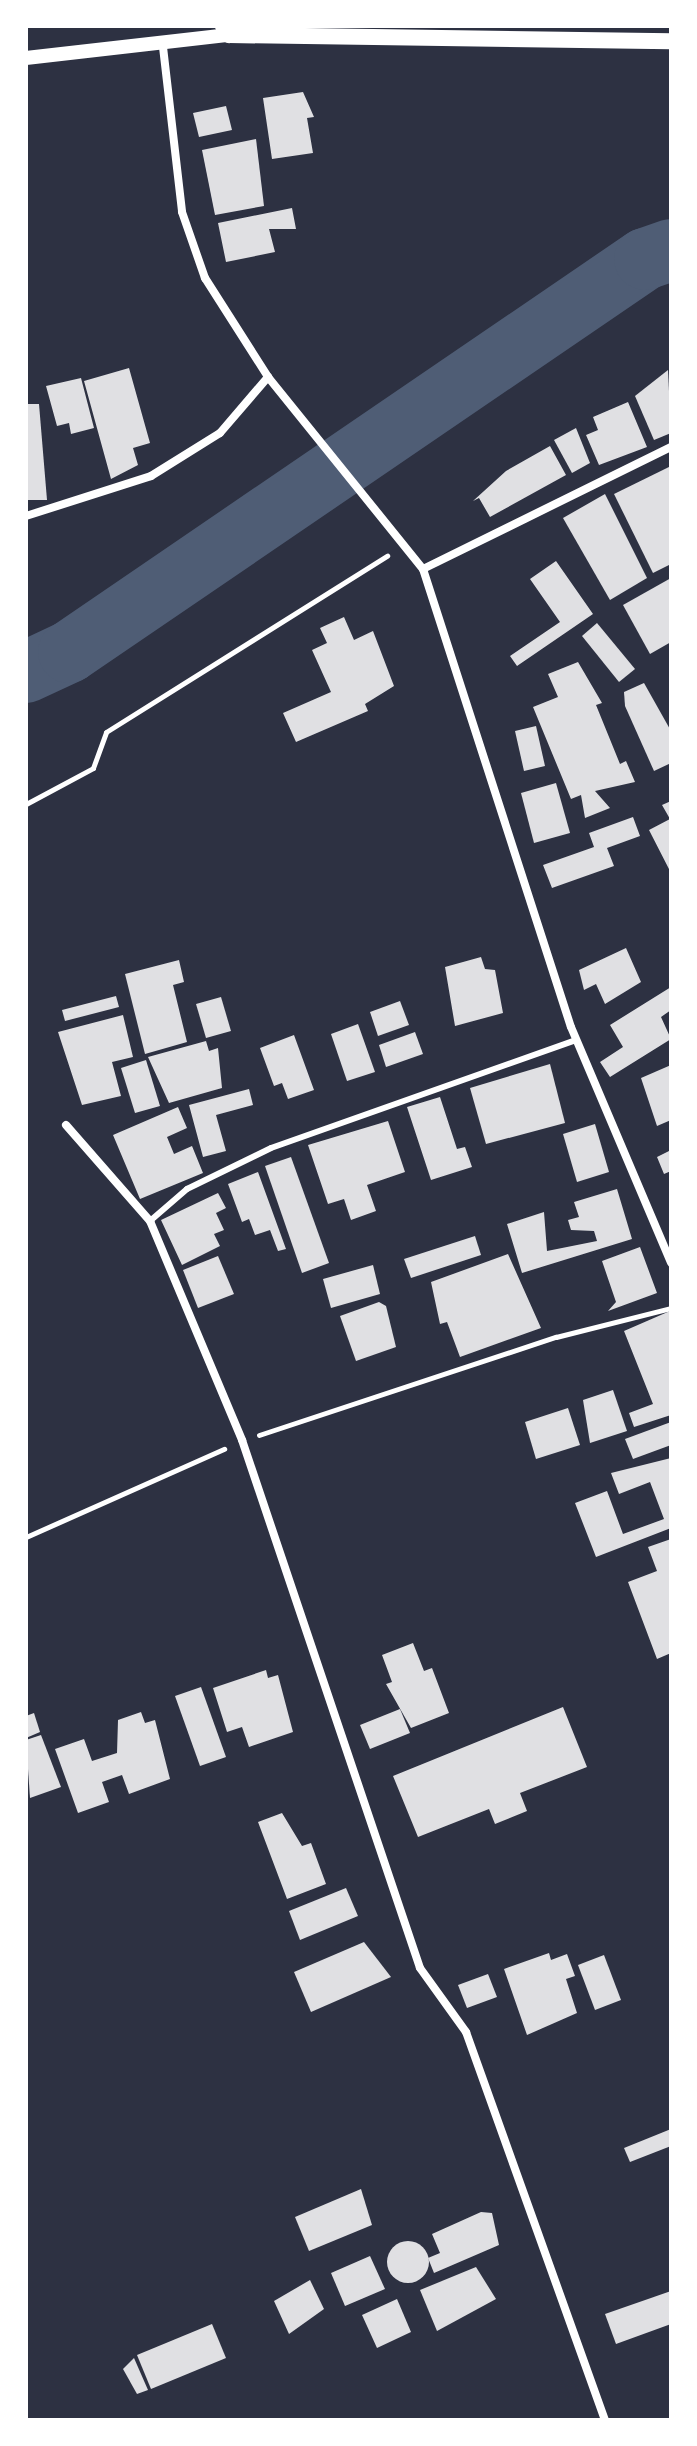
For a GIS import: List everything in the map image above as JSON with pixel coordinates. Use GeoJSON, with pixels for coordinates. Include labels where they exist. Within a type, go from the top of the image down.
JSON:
{"type":"FeatureCollection","features":[{"type":"Feature","properties":{"kind":"main road"},"geometry":{"type":"LineString","coordinates":[[226,30],[671,41]]}},
{"type":"Feature","properties":{"kind":"street"},"geometry":{"type":"LineString","coordinates":[[26,58],[163,47],[226,30]]}},
{"type":"Feature","properties":{"kind":"street"},"geometry":{"type":"LineString","coordinates":[[163,47],[182,212],[205,278],[268,377],[285,392],[408,542],[423,569],[510,856],[576,1040],[671,1263]]}},
{"type":"Feature","properties":{"kind":"street"},"geometry":{"type":"LineString","coordinates":[[26,516],[151,476],[220,433],[268,377]]}},
{"type":"Feature","properties":{"kind":"street"},"geometry":{"type":"LineString","coordinates":[[423,569],[671,447]]}},
{"type":"Feature","properties":{"kind":"street"},"geometry":{"type":"LineString","coordinates":[[66,1125],[150,1221],[242,1440],[415,1954],[466,2032],[605,2420]]}},
{"type":"Feature","properties":{"kind":"lane"},"geometry":{"type":"LineString","coordinates":[[150,1221],[187,1189],[271,1148],[576,1040]]}},
{"type":"Feature","properties":{"kind":"path"},"geometry":{"type":"LineString","coordinates":[[26,804],[93,768],[106,732],[408,542]]}},
{"type":"Feature","properties":{"kind":"path"},"geometry":{"type":"LineString","coordinates":[[26,1537],[242,1440],[556,1337],[671,1308]]}},
{"type":"Feature","properties":{"kind":"building"},"geometry":{"type":"Polygon","coordinates":[[[303,92],[314,117],[307,118],[313,153],[272,159],[263,98],[303,92]]]}},
{"type":"Feature","properties":{"kind":"building"},"geometry":{"type":"Polygon","coordinates":[[[226,106],[232,130],[199,137],[193,113],[226,106]]]}},
{"type":"Feature","properties":{"kind":"building"},"geometry":{"type":"Polygon","coordinates":[[[256,139],[264,206],[215,215],[202,150],[256,139]]]}},
{"type":"Feature","properties":{"kind":"building"},"geometry":{"type":"Polygon","coordinates":[[[292,208],[296,229],[269,229],[275,252],[226,262],[218,223],[292,208]]]}},
{"type":"Feature","properties":{"kind":"building"},"geometry":{"type":"Polygon","coordinates":[[[129,368],[150,443],[133,448],[138,465],[111,479],[84,381],[129,368]]]}},
{"type":"Feature","properties":{"kind":"building"},"geometry":{"type":"Polygon","coordinates":[[[668,370],[671,433],[654,440],[635,396],[668,370]]]}},
{"type":"Feature","properties":{"kind":"building"},"geometry":{"type":"Polygon","coordinates":[[[81,378],[94,428],[71,434],[69,423],[57,426],[46,386],[81,378]]]}},
{"type":"Feature","properties":{"kind":"building"},"geometry":{"type":"Polygon","coordinates":[[[628,402],[647,447],[599,465],[586,435],[598,430],[593,417],[628,402]]]}},
{"type":"Feature","properties":{"kind":"building"},"geometry":{"type":"Polygon","coordinates":[[[26,404],[39,404],[47,500],[26,500],[26,404]]]}},
{"type":"Feature","properties":{"kind":"building"},"geometry":{"type":"Polygon","coordinates":[[[576,428],[590,463],[572,473],[554,440],[576,428]]]}},
{"type":"Feature","properties":{"kind":"building"},"geometry":{"type":"Polygon","coordinates":[[[550,446],[566,475],[490,517],[479,498],[473,501],[506,471],[550,446]]]}},
{"type":"Feature","properties":{"kind":"building"},"geometry":{"type":"Polygon","coordinates":[[[671,466],[671,564],[653,573],[614,494],[671,466]]]}},
{"type":"Feature","properties":{"kind":"building"},"geometry":{"type":"Polygon","coordinates":[[[605,494],[647,578],[610,600],[563,518],[605,494]]]}},
{"type":"Feature","properties":{"kind":"building"},"geometry":{"type":"Polygon","coordinates":[[[556,561],[593,614],[517,666],[510,656],[560,622],[530,579],[556,561]]]}},
{"type":"Feature","properties":{"kind":"building"},"geometry":{"type":"Polygon","coordinates":[[[671,578],[671,642],[650,654],[623,605],[671,578]]]}},
{"type":"Feature","properties":{"kind":"building"},"geometry":{"type":"Polygon","coordinates":[[[344,617],[354,640],[373,631],[394,686],[365,704],[368,711],[296,742],[283,713],[331,692],[312,650],[327,643],[320,628],[344,617]]]}},
{"type":"Feature","properties":{"kind":"building"},"geometry":{"type":"Polygon","coordinates":[[[597,623],[635,669],[619,682],[582,636],[597,623]]]}},
{"type":"Feature","properties":{"kind":"building"},"geometry":{"type":"Polygon","coordinates":[[[578,662],[602,703],[596,705],[620,764],[626,761],[635,782],[595,791],[610,808],[585,818],[581,795],[571,799],[533,707],[558,697],[548,674],[578,662]]]}},
{"type":"Feature","properties":{"kind":"building"},"geometry":{"type":"Polygon","coordinates":[[[644,683],[671,731],[671,763],[654,771],[625,706],[624,692],[644,683]]]}},
{"type":"Feature","properties":{"kind":"building"},"geometry":{"type":"Polygon","coordinates":[[[536,726],[545,766],[524,771],[515,731],[536,726]]]}},
{"type":"Feature","properties":{"kind":"building"},"geometry":{"type":"Polygon","coordinates":[[[556,783],[570,833],[534,843],[521,793],[556,783]]]}},
{"type":"Feature","properties":{"kind":"building"},"geometry":{"type":"Polygon","coordinates":[[[671,801],[671,873],[649,830],[670,819],[662,805],[671,801]]]}},
{"type":"Feature","properties":{"kind":"building"},"geometry":{"type":"Polygon","coordinates":[[[633,817],[640,836],[607,848],[614,866],[552,888],[543,865],[594,847],[589,833],[633,817]]]}},
{"type":"Feature","properties":{"kind":"building"},"geometry":{"type":"Polygon","coordinates":[[[626,948],[641,982],[605,1004],[596,984],[584,990],[579,970],[626,948]]]}},
{"type":"Feature","properties":{"kind":"building"},"geometry":{"type":"Polygon","coordinates":[[[481,957],[485,969],[495,970],[503,1013],[455,1026],[445,967],[481,957]]]}},
{"type":"Feature","properties":{"kind":"building"},"geometry":{"type":"Polygon","coordinates":[[[179,960],[184,982],[173,985],[187,1042],[145,1054],[125,974],[179,960]]]}},
{"type":"Feature","properties":{"kind":"building"},"geometry":{"type":"Polygon","coordinates":[[[671,987],[671,1010],[661,1017],[671,1039],[610,1077],[600,1062],[623,1047],[610,1025],[671,987]]]}},
{"type":"Feature","properties":{"kind":"building"},"geometry":{"type":"Polygon","coordinates":[[[116,996],[119,1007],[65,1021],[62,1010],[116,996]]]}},
{"type":"Feature","properties":{"kind":"building"},"geometry":{"type":"Polygon","coordinates":[[[221,997],[231,1031],[206,1038],[196,1004],[221,997]]]}},
{"type":"Feature","properties":{"kind":"building"},"geometry":{"type":"Polygon","coordinates":[[[400,1001],[409,1025],[378,1036],[370,1012],[400,1001]]]}},
{"type":"Feature","properties":{"kind":"building"},"geometry":{"type":"Polygon","coordinates":[[[123,1015],[133,1057],[112,1062],[121,1096],[82,1105],[58,1032],[123,1015]]]}},
{"type":"Feature","properties":{"kind":"building"},"geometry":{"type":"Polygon","coordinates":[[[358,1024],[375,1072],[347,1081],[331,1034],[358,1024]]]}},
{"type":"Feature","properties":{"kind":"building"},"geometry":{"type":"Polygon","coordinates":[[[415,1032],[423,1054],[386,1067],[379,1045],[415,1032]]]}},
{"type":"Feature","properties":{"kind":"building"},"geometry":{"type":"Polygon","coordinates":[[[294,1035],[314,1090],[288,1099],[282,1083],[274,1086],[260,1048],[294,1035]]]}},
{"type":"Feature","properties":{"kind":"building"},"geometry":{"type":"Polygon","coordinates":[[[206,1041],[209,1051],[218,1048],[222,1088],[169,1103],[148,1057],[206,1041]]]}},
{"type":"Feature","properties":{"kind":"building"},"geometry":{"type":"Polygon","coordinates":[[[146,1060],[160,1106],[135,1113],[121,1068],[146,1060]]]}},
{"type":"Feature","properties":{"kind":"building"},"geometry":{"type":"Polygon","coordinates":[[[550,1064],[565,1123],[486,1144],[470,1088],[550,1064]]]}},
{"type":"Feature","properties":{"kind":"building"},"geometry":{"type":"Polygon","coordinates":[[[671,1065],[671,1120],[657,1126],[641,1078],[671,1065]]]}},
{"type":"Feature","properties":{"kind":"building"},"geometry":{"type":"Polygon","coordinates":[[[249,1089],[253,1105],[216,1115],[226,1151],[203,1157],[189,1105],[249,1089]]]}},
{"type":"Feature","properties":{"kind":"building"},"geometry":{"type":"Polygon","coordinates":[[[440,1097],[457,1149],[465,1147],[472,1167],[431,1180],[407,1107],[440,1097]]]}},
{"type":"Feature","properties":{"kind":"building"},"geometry":{"type":"Polygon","coordinates":[[[178,1107],[187,1128],[167,1137],[174,1154],[192,1146],[203,1173],[140,1199],[113,1135],[178,1107]]]}},
{"type":"Feature","properties":{"kind":"building"},"geometry":{"type":"Polygon","coordinates":[[[388,1121],[405,1172],[367,1185],[376,1211],[351,1220],[344,1199],[328,1204],[308,1145],[388,1121]]]}},
{"type":"Feature","properties":{"kind":"building"},"geometry":{"type":"Polygon","coordinates":[[[595,1124],[609,1172],[577,1182],[563,1134],[595,1124]]]}},
{"type":"Feature","properties":{"kind":"building"},"geometry":{"type":"Polygon","coordinates":[[[671,1139],[671,1171],[664,1174],[657,1157],[669,1151],[671,1139]]]}},
{"type":"Feature","properties":{"kind":"building"},"geometry":{"type":"Polygon","coordinates":[[[291,1157],[329,1263],[302,1273],[265,1166],[291,1157]]]}},
{"type":"Feature","properties":{"kind":"building"},"geometry":{"type":"Polygon","coordinates":[[[258,1172],[286,1249],[278,1251],[270,1230],[255,1235],[249,1219],[242,1222],[228,1184],[258,1172]]]}},
{"type":"Feature","properties":{"kind":"building"},"geometry":{"type":"Polygon","coordinates":[[[617,1189],[632,1239],[522,1273],[507,1224],[544,1212],[547,1251],[597,1241],[594,1231],[571,1230],[568,1220],[579,1217],[574,1202],[617,1189]]]}},
{"type":"Feature","properties":{"kind":"building"},"geometry":{"type":"Polygon","coordinates":[[[218,1193],[226,1208],[216,1213],[224,1230],[214,1234],[220,1246],[182,1265],[161,1220],[218,1193]]]}},
{"type":"Feature","properties":{"kind":"building"},"geometry":{"type":"Polygon","coordinates":[[[475,1236],[481,1255],[411,1278],[404,1259],[475,1236]]]}},
{"type":"Feature","properties":{"kind":"building"},"geometry":{"type":"Polygon","coordinates":[[[640,1247],[657,1293],[608,1311],[616,1302],[602,1261],[640,1247]]]}},
{"type":"Feature","properties":{"kind":"building"},"geometry":{"type":"Polygon","coordinates":[[[508,1254],[541,1328],[460,1357],[447,1322],[440,1324],[431,1282],[508,1254]]]}},
{"type":"Feature","properties":{"kind":"building"},"geometry":{"type":"Polygon","coordinates":[[[218,1256],[234,1294],[198,1308],[183,1270],[218,1256]]]}},
{"type":"Feature","properties":{"kind":"building"},"geometry":{"type":"Polygon","coordinates":[[[373,1265],[380,1294],[331,1308],[323,1279],[373,1265]]]}},
{"type":"Feature","properties":{"kind":"building"},"geometry":{"type":"Polygon","coordinates":[[[379,1302],[386,1306],[396,1347],[356,1361],[340,1316],[379,1302]]]}},
{"type":"Feature","properties":{"kind":"building"},"geometry":{"type":"Polygon","coordinates":[[[670,1311],[671,1415],[634,1427],[629,1413],[653,1404],[624,1331],[670,1311]]]}},
{"type":"Feature","properties":{"kind":"building"},"geometry":{"type":"Polygon","coordinates":[[[613,1390],[627,1431],[590,1443],[583,1400],[613,1390]]]}},
{"type":"Feature","properties":{"kind":"building"},"geometry":{"type":"Polygon","coordinates":[[[568,1408],[580,1445],[536,1459],[525,1422],[568,1408]]]}},
{"type":"Feature","properties":{"kind":"building"},"geometry":{"type":"Polygon","coordinates":[[[671,1422],[671,1445],[633,1459],[625,1439],[671,1422]]]}},
{"type":"Feature","properties":{"kind":"building"},"geometry":{"type":"Polygon","coordinates":[[[671,1458],[671,1528],[596,1557],[575,1503],[607,1491],[623,1534],[664,1519],[650,1482],[619,1494],[611,1473],[671,1458]]]}},
{"type":"Feature","properties":{"kind":"building"},"geometry":{"type":"Polygon","coordinates":[[[671,1539],[671,1653],[657,1659],[628,1582],[657,1571],[648,1547],[671,1539]]]}},
{"type":"Feature","properties":{"kind":"building"},"geometry":{"type":"Polygon","coordinates":[[[413,1643],[424,1671],[432,1668],[449,1713],[411,1728],[386,1684],[392,1682],[382,1655],[413,1643]]]}},
{"type":"Feature","properties":{"kind":"building"},"geometry":{"type":"Polygon","coordinates":[[[266,1670],[268,1678],[278,1675],[293,1732],[249,1747],[242,1727],[227,1732],[213,1688],[266,1670]]]}},
{"type":"Feature","properties":{"kind":"building"},"geometry":{"type":"Polygon","coordinates":[[[201,1687],[226,1757],[200,1766],[175,1696],[201,1687]]]}},
{"type":"Feature","properties":{"kind":"building"},"geometry":{"type":"Polygon","coordinates":[[[563,1707],[587,1767],[520,1793],[527,1811],[495,1824],[489,1809],[418,1837],[393,1776],[563,1707]]]}},
{"type":"Feature","properties":{"kind":"building"},"geometry":{"type":"Polygon","coordinates":[[[400,1709],[410,1733],[370,1749],[360,1725],[400,1709]]]}},
{"type":"Feature","properties":{"kind":"building"},"geometry":{"type":"Polygon","coordinates":[[[141,1712],[145,1723],[155,1720],[170,1779],[129,1794],[122,1775],[102,1782],[109,1802],[78,1813],[55,1749],[84,1739],[92,1761],[117,1753],[118,1720],[141,1712]]]}},
{"type":"Feature","properties":{"kind":"building"},"geometry":{"type":"Polygon","coordinates":[[[34,1713],[40,1732],[26,1738],[26,1716],[34,1713]]]}},
{"type":"Feature","properties":{"kind":"building"},"geometry":{"type":"Polygon","coordinates":[[[41,1735],[61,1787],[30,1798],[26,1740],[41,1735]]]}},
{"type":"Feature","properties":{"kind":"building"},"geometry":{"type":"Polygon","coordinates":[[[282,1813],[302,1846],[311,1843],[326,1884],[287,1899],[258,1822],[282,1813]]]}},
{"type":"Feature","properties":{"kind":"building"},"geometry":{"type":"Polygon","coordinates":[[[346,1888],[358,1916],[300,1940],[289,1911],[346,1888]]]}},
{"type":"Feature","properties":{"kind":"building"},"geometry":{"type":"Polygon","coordinates":[[[364,1942],[391,1977],[311,2012],[294,1972],[364,1942]]]}},
{"type":"Feature","properties":{"kind":"building"},"geometry":{"type":"Polygon","coordinates":[[[549,1953],[551,1960],[567,1954],[575,1976],[566,1979],[577,2013],[527,2035],[504,1969],[549,1953]]]}},
{"type":"Feature","properties":{"kind":"building"},"geometry":{"type":"Polygon","coordinates":[[[604,1955],[621,2000],[595,2010],[578,1965],[604,1955]]]}},
{"type":"Feature","properties":{"kind":"building"},"geometry":{"type":"Polygon","coordinates":[[[488,1974],[497,1997],[467,2008],[458,1985],[488,1974]]]}},
{"type":"Feature","properties":{"kind":"building"},"geometry":{"type":"Polygon","coordinates":[[[671,2129],[671,2146],[630,2162],[624,2148],[671,2129]]]}},
{"type":"Feature","properties":{"kind":"building"},"geometry":{"type":"Polygon","coordinates":[[[361,2189],[372,2225],[309,2251],[295,2217],[361,2189]]]}},
{"type":"Feature","properties":{"kind":"building"},"geometry":{"type":"Polygon","coordinates":[[[481,2212],[492,2213],[499,2245],[434,2273],[428,2258],[440,2253],[432,2234],[481,2212]]]}},
{"type":"Feature","properties":{"kind":"building"},"geometry":{"type":"Polygon","coordinates":[[[408,2241],[423,2247],[429,2262],[423,2277],[408,2283],[393,2277],[387,2262],[393,2247],[408,2241]]]}},
{"type":"Feature","properties":{"kind":"building"},"geometry":{"type":"Polygon","coordinates":[[[370,2256],[385,2289],[345,2306],[331,2273],[370,2256]]]}},
{"type":"Feature","properties":{"kind":"building"},"geometry":{"type":"Polygon","coordinates":[[[476,2267],[496,2299],[437,2331],[420,2290],[476,2267]]]}},
{"type":"Feature","properties":{"kind":"building"},"geometry":{"type":"Polygon","coordinates":[[[310,2280],[324,2309],[289,2334],[274,2301],[310,2280]]]}},
{"type":"Feature","properties":{"kind":"building"},"geometry":{"type":"Polygon","coordinates":[[[671,2291],[671,2324],[616,2344],[605,2314],[671,2291]]]}},
{"type":"Feature","properties":{"kind":"building"},"geometry":{"type":"Polygon","coordinates":[[[397,2299],[411,2332],[377,2348],[362,2315],[397,2299]]]}},
{"type":"Feature","properties":{"kind":"building"},"geometry":{"type":"Polygon","coordinates":[[[212,2324],[226,2358],[151,2389],[137,2355],[212,2324]]]}},
{"type":"Feature","properties":{"kind":"building"},"geometry":{"type":"Polygon","coordinates":[[[134,2358],[148,2390],[137,2394],[123,2369],[134,2358]]]}},
{"type":"Feature","properties":{"kind":"waterway"},"geometry":{"type":"LineString","coordinates":[[26,672],[69,652],[645,259],[671,250]]}}]}
